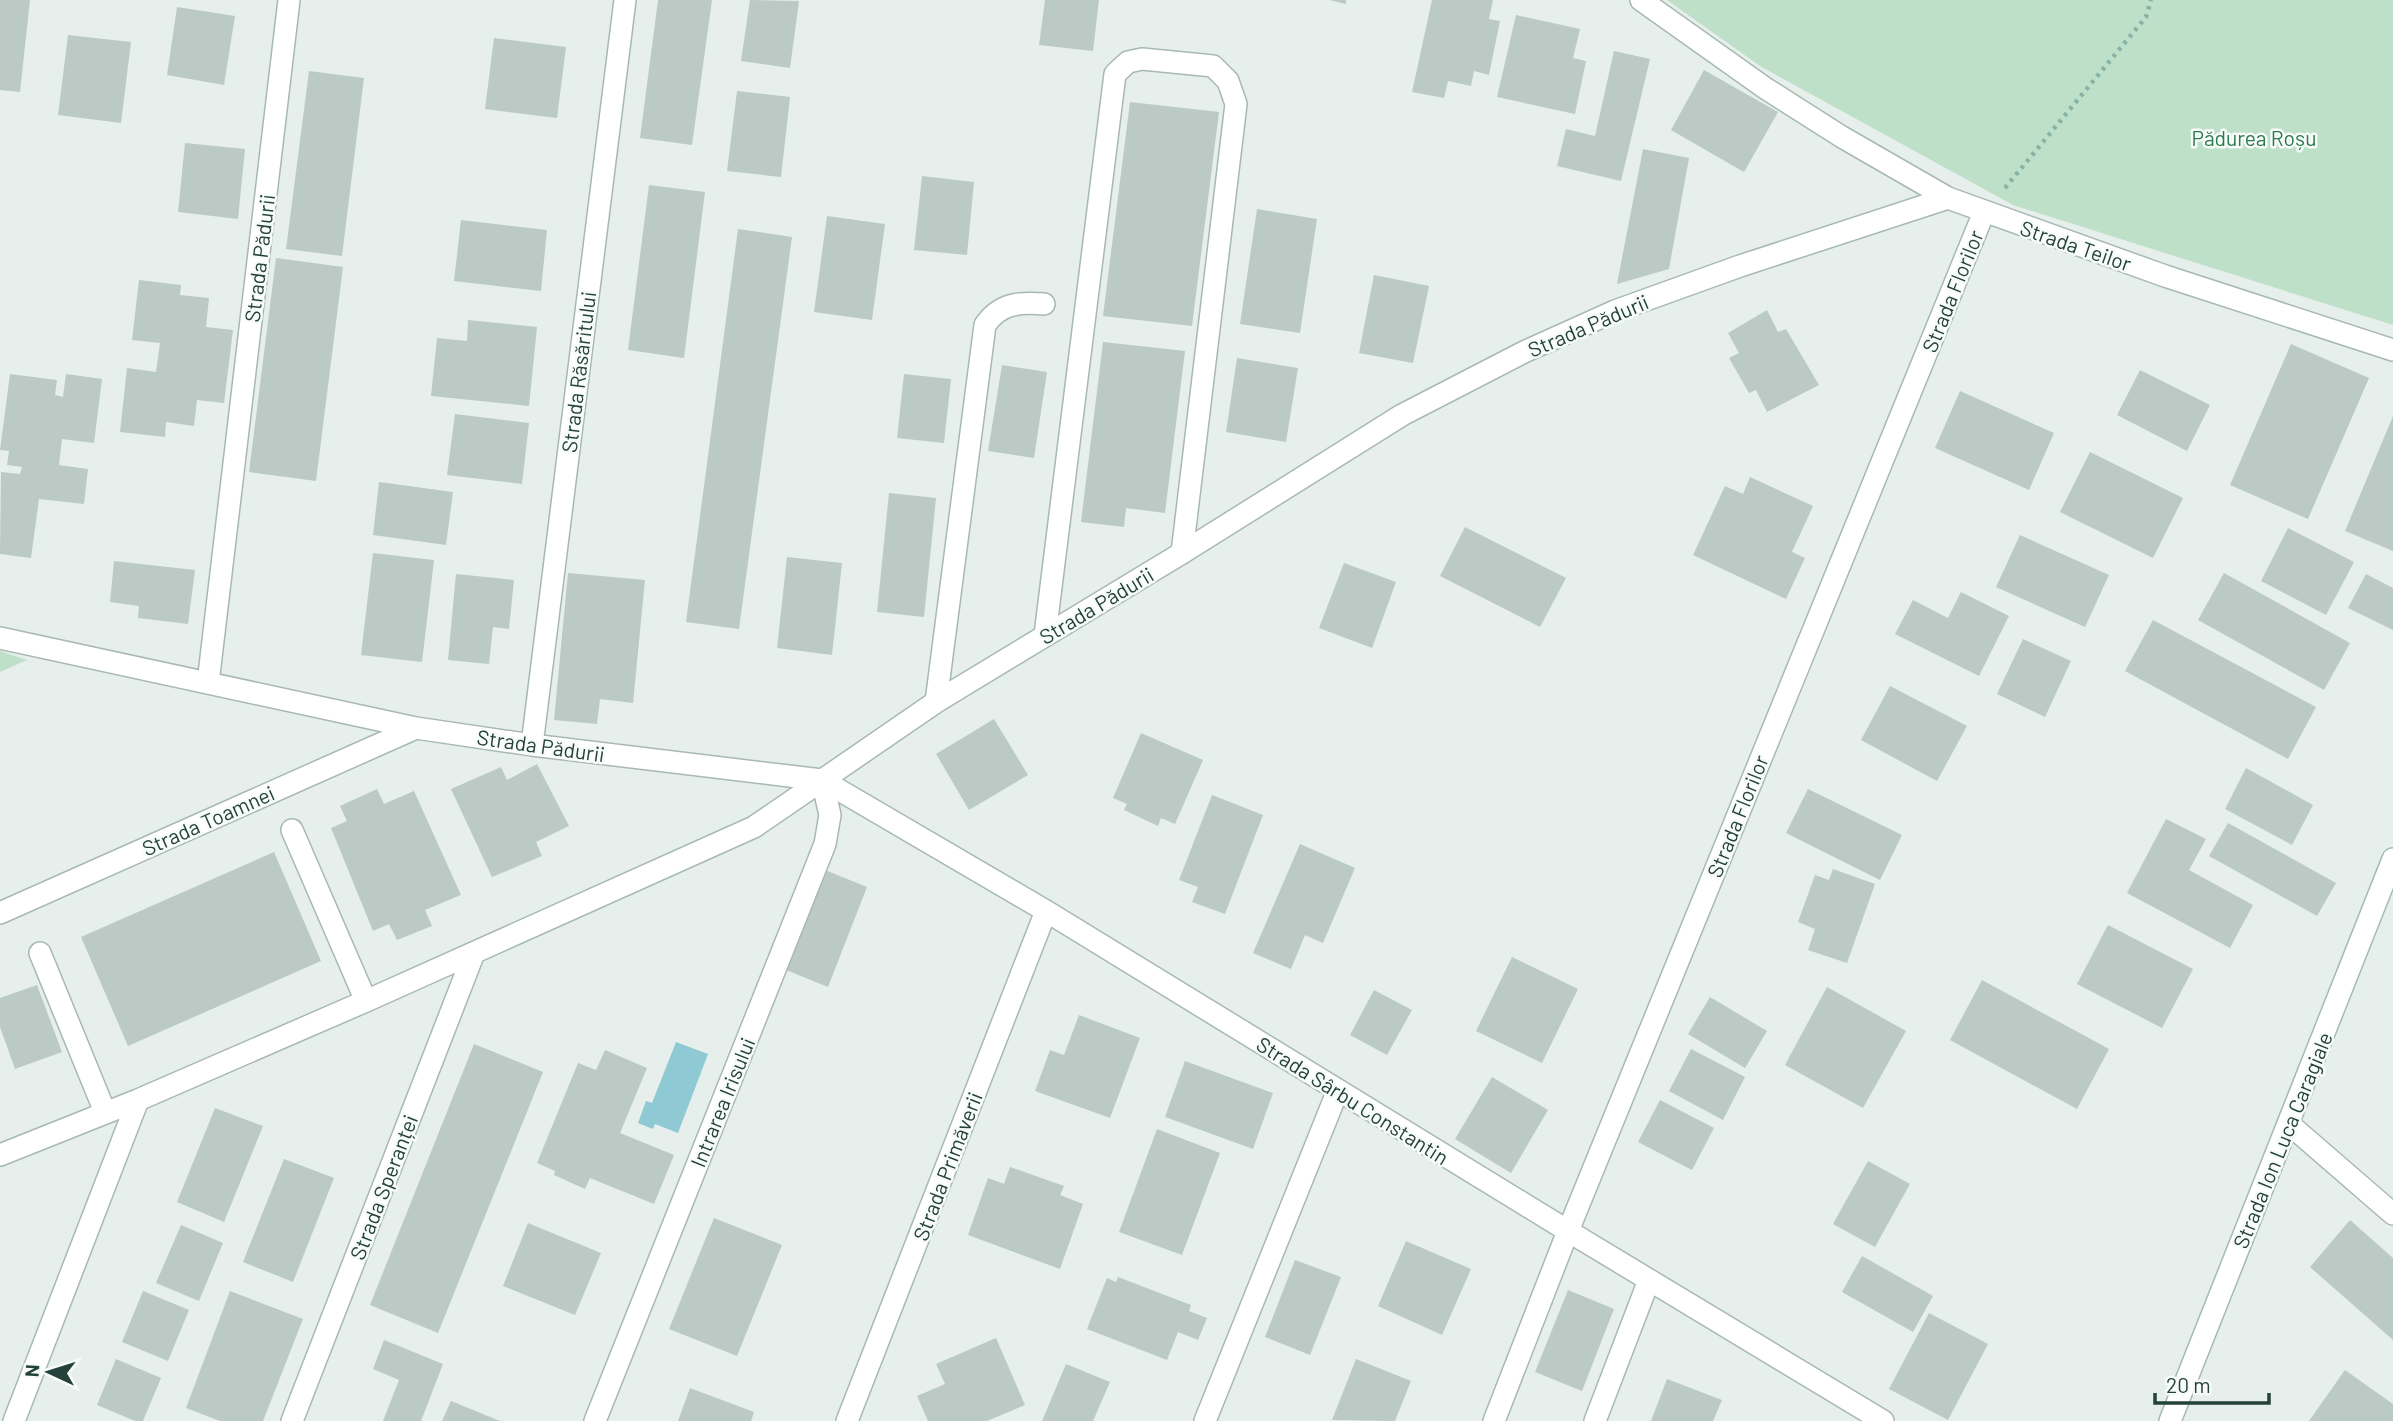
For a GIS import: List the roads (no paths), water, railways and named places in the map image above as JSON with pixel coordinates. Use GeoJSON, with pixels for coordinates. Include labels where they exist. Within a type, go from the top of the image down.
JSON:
{"type":"FeatureCollection","features":[{"type":"Feature","properties":{"kind":"street","name":"Strada Pădurii"},"geometry":{"type":"LineString","coordinates":[[208,683],[289,0]]}},
{"type":"Feature","properties":{"kind":"street","name":"Strada Răsăritului"},"geometry":{"type":"LineString","coordinates":[[532,745],[625,0]]}},
{"type":"Feature","properties":{"kind":"street","name":"Strada Teilor"},"geometry":{"type":"LineString","coordinates":[[1641,0],[1765,88],[1842,137],[1948,198],[2393,350]]}},
{"type":"Feature","properties":{"kind":"street"},"geometry":{"type":"LineString","coordinates":[[1045,635],[1115,74],[1128,62],[1142,59],[1213,66],[1228,81],[1236,104],[1182,554]]}},
{"type":"Feature","properties":{"kind":"street","name":"Strada Pădurii"},"geometry":{"type":"LineString","coordinates":[[0,638],[416,728],[532,745],[822,780],[936,702],[1182,554],[1402,415],[1524,352],[1615,311],[1740,266],[1948,198]]}},
{"type":"Feature","properties":{"kind":"street","name":"Strada Florilor"},"geometry":{"type":"LineString","coordinates":[[1494,1421],[1568,1231],[1984,212]]}},
{"type":"Feature","properties":{"kind":"street"},"geometry":{"type":"LineString","coordinates":[[936,702],[985,325],[993,313],[1012,304],[1044,304]]}},
{"type":"Feature","properties":{"kind":"street","name":"Strada Toamnei"},"geometry":{"type":"LineString","coordinates":[[0,913],[416,728]]}},
{"type":"Feature","properties":{"kind":"street"},"geometry":{"type":"LineString","coordinates":[[0,1155],[138,1100],[366,1001],[754,827],[822,780]]}},
{"type":"Feature","properties":{"kind":"street","name":"Strada Sârbu Constantin"},"geometry":{"type":"LineString","coordinates":[[822,780],[1046,911],[1883,1421]]}},
{"type":"Feature","properties":{"kind":"street","name":"Intrarea Irisului"},"geometry":{"type":"LineString","coordinates":[[595,1421],[825,844],[830,816],[822,780]]}},
{"type":"Feature","properties":{"kind":"street"},"geometry":{"type":"LineString","coordinates":[[292,830],[366,1001]]}},
{"type":"Feature","properties":{"kind":"street","name":"Strada Ion Luca Caragiale"},"geometry":{"type":"LineString","coordinates":[[2170,1421],[2393,859]]}},
{"type":"Feature","properties":{"kind":"street","name":"Strada Primăverii"},"geometry":{"type":"LineString","coordinates":[[847,1421],[1046,911]]}},
{"type":"Feature","properties":{"kind":"street"},"geometry":{"type":"LineString","coordinates":[[40,953],[105,1112]]}},
{"type":"Feature","properties":{"kind":"street","name":"Strada Speranței"},"geometry":{"type":"LineString","coordinates":[[292,1421],[474,953]]}},
{"type":"Feature","properties":{"kind":"street"},"geometry":{"type":"LineString","coordinates":[[1205,1421],[1338,1090]]}},
{"type":"Feature","properties":{"kind":"street"},"geometry":{"type":"LineString","coordinates":[[14,1421],[138,1100]]}},
{"type":"Feature","properties":{"kind":"street"},"geometry":{"type":"LineString","coordinates":[[2289,1124],[2393,1214]]}},
{"type":"Feature","properties":{"kind":"street"},"geometry":{"type":"LineString","coordinates":[[1595,1421],[1649,1280]]}},
{"type":"Feature","properties":{"kind":"water"},"geometry":{"type":"Polygon","coordinates":[[[676,1042],[708,1054],[678,1133],[655,1124],[653,1129],[638,1123],[646,1101],[652,1103],[676,1042]]]}},
{"type":"Feature","properties":{"kind":"park label","name":"Pădurea Roșu"},"geometry":{"type":"Point","coordinates":[2254,137]}}]}
